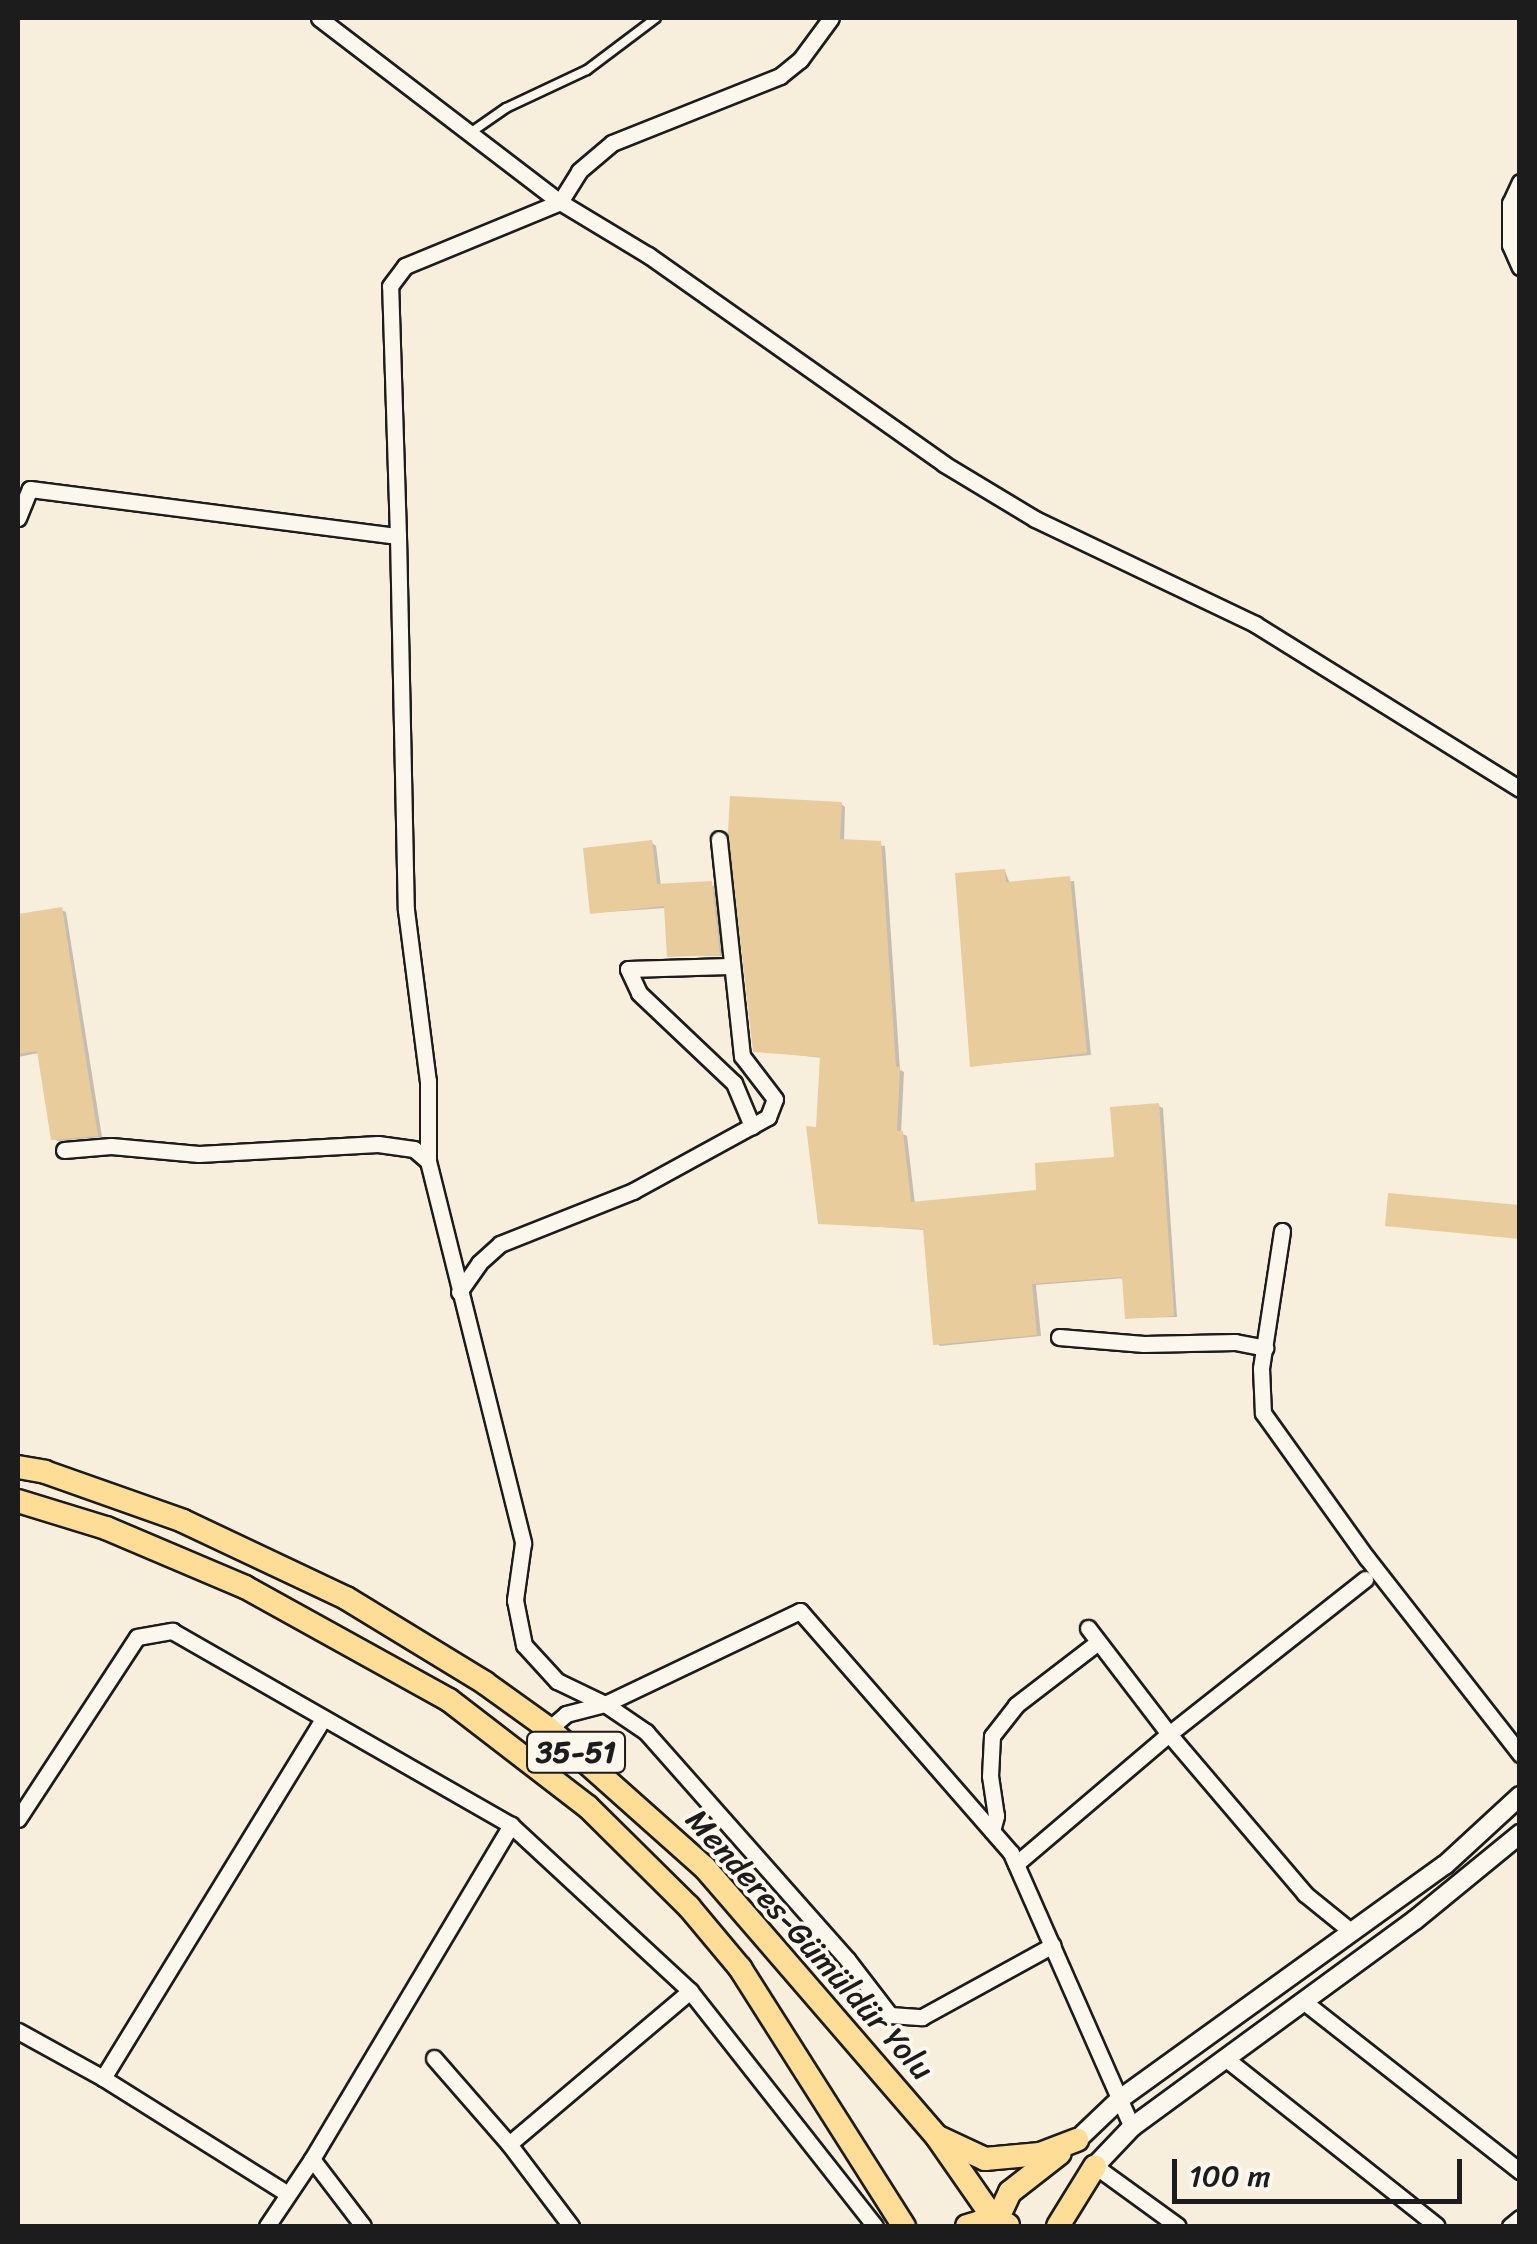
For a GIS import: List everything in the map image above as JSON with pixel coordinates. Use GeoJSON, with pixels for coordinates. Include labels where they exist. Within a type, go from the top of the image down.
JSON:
{"type":"FeatureCollection","features":[{"type":"Feature","properties":{"kind":"main road","name":"Menderes-Gümüldür Yolu"},"geometry":{"type":"LineString","coordinates":[[18,1467],[45,1472],[182,1521],[346,1598],[485,1683],[548,1729],[705,1868],[936,2136],[1003,2224]]}},
{"type":"Feature","properties":{"kind":"main road","name":"Menderes-Gümüldür Yolu"},"geometry":{"type":"LineString","coordinates":[[18,1500],[106,1528],[262,1596],[449,1700],[588,1807],[689,1907],[740,1968],[904,2226]]}},
{"type":"Feature","properties":{"kind":"main road"},"geometry":{"type":"LineString","coordinates":[[936,2136],[984,2159],[1040,2154],[1076,2140]]}},
{"type":"Feature","properties":{"kind":"main road"},"geometry":{"type":"LineString","coordinates":[[967,2226],[1003,2224],[1010,2192],[1076,2140]]}},
{"type":"Feature","properties":{"kind":"main road"},"geometry":{"type":"LineString","coordinates":[[1058,2226],[1095,2166]]}},
{"type":"Feature","properties":{"kind":"street"},"geometry":{"type":"LineString","coordinates":[[320,18],[560,202],[664,266],[944,464],[1034,519],[1255,624],[1520,789]]}},
{"type":"Feature","properties":{"kind":"street"},"geometry":{"type":"LineString","coordinates":[[831,18],[800,60],[780,76],[612,143],[579,171],[560,202],[406,266],[390,286],[406,910],[428,1081],[428,1161],[523,1543],[515,1600],[524,1645],[557,1681],[605,1704],[646,1732],[706,1797],[890,2016],[922,2016],[1054,1945]]}},
{"type":"Feature","properties":{"kind":"street"},"geometry":{"type":"LineString","coordinates":[[1520,182],[1510,203],[1510,246],[1520,268]]}},
{"type":"Feature","properties":{"kind":"street"},"geometry":{"type":"LineString","coordinates":[[18,518],[30,489],[398,536]]}},
{"type":"Feature","properties":{"kind":"street"},"geometry":{"type":"LineString","coordinates":[[459,1292],[479,1263],[500,1244],[634,1190],[768,1117],[775,1099],[742,1056],[729,966],[719,840]]}},
{"type":"Feature","properties":{"kind":"street"},"geometry":{"type":"LineString","coordinates":[[729,966],[628,968],[639,994],[734,1083],[752,1126]]}},
{"type":"Feature","properties":{"kind":"street"},"geometry":{"type":"LineString","coordinates":[[64,1150],[111,1146],[198,1154],[378,1144],[414,1149],[428,1161]]}},
{"type":"Feature","properties":{"kind":"street"},"geometry":{"type":"LineString","coordinates":[[1282,1231],[1265,1348],[1263,1413],[1368,1558],[1520,1754]]}},
{"type":"Feature","properties":{"kind":"street"},"geometry":{"type":"LineString","coordinates":[[1059,1337],[1144,1344],[1235,1342],[1265,1348]]}},
{"type":"Feature","properties":{"kind":"street"},"geometry":{"type":"LineString","coordinates":[[1016,1864],[1169,1734],[1366,1578]]}},
{"type":"Feature","properties":{"kind":"street"},"geometry":{"type":"LineString","coordinates":[[548,1729],[566,1714],[605,1704],[800,1611],[992,1831],[1016,1864],[1132,2127]]}},
{"type":"Feature","properties":{"kind":"street"},"geometry":{"type":"LineString","coordinates":[[1088,1628],[1169,1734],[1305,1894],[1352,1932]]}},
{"type":"Feature","properties":{"kind":"street"},"geometry":{"type":"LineString","coordinates":[[18,1819],[80,1717],[137,1637],[172,1631],[512,1825],[690,1991],[875,2226]]}},
{"type":"Feature","properties":{"kind":"street"},"geometry":{"type":"LineString","coordinates":[[992,1831],[996,1816],[990,1776],[992,1736],[1016,1705],[1098,1642]]}},
{"type":"Feature","properties":{"kind":"street"},"geometry":{"type":"LineString","coordinates":[[103,2078],[324,1718]]}},
{"type":"Feature","properties":{"kind":"street"},"geometry":{"type":"LineString","coordinates":[[1076,2140],[1120,2098],[1445,1865],[1520,1796]]}},
{"type":"Feature","properties":{"kind":"street"},"geometry":{"type":"LineString","coordinates":[[266,2226],[312,2159],[512,1825]]}},
{"type":"Feature","properties":{"kind":"street"},"geometry":{"type":"LineString","coordinates":[[1178,2226],[1095,2166],[1132,2127],[1475,1874],[1520,1834]]}},
{"type":"Feature","properties":{"kind":"street"},"geometry":{"type":"LineString","coordinates":[[509,2144],[690,1991]]}},
{"type":"Feature","properties":{"kind":"street"},"geometry":{"type":"LineString","coordinates":[[1303,2001],[1520,2171]]}},
{"type":"Feature","properties":{"kind":"street"},"geometry":{"type":"LineString","coordinates":[[18,2031],[103,2078],[288,2194]]}},
{"type":"Feature","properties":{"kind":"street"},"geometry":{"type":"LineString","coordinates":[[434,2058],[509,2144],[571,2226]]}},
{"type":"Feature","properties":{"kind":"street"},"geometry":{"type":"LineString","coordinates":[[1225,2058],[1437,2226]]}},
{"type":"Feature","properties":{"kind":"street"},"geometry":{"type":"LineString","coordinates":[[312,2159],[363,2226]]}},
{"type":"Feature","properties":{"kind":"street"},"geometry":{"type":"LineString","coordinates":[[1409,2226],[1419,2212]]}},
{"type":"Feature","properties":{"kind":"street"},"geometry":{"type":"LineString","coordinates":[[1510,2226],[1520,2218]]}},
{"type":"Feature","properties":{"kind":"lane"},"geometry":{"type":"LineString","coordinates":[[470,134],[506,108],[587,70],[656,18]]}},
{"type":"Feature","properties":{"kind":"building"},"geometry":{"type":"Polygon","coordinates":[[[730,796],[842,802],[840,839],[881,841],[896,1067],[900,1067],[897,1131],[903,1131],[911,1202],[1036,1190],[1035,1163],[1114,1157],[1110,1107],[1159,1103],[1174,1316],[1125,1319],[1122,1277],[1032,1284],[1037,1335],[933,1345],[923,1229],[818,1224],[806,1126],[816,1127],[820,1057],[753,1052],[728,832],[730,796]]]}},
{"type":"Feature","properties":{"kind":"building"},"geometry":{"type":"Polygon","coordinates":[[[652,840],[657,884],[712,881],[720,955],[667,957],[664,906],[590,914],[583,848],[652,840]]]}},
{"type":"Feature","properties":{"kind":"building"},"geometry":{"type":"Polygon","coordinates":[[[1005,869],[1006,882],[1070,876],[1087,1053],[970,1067],[955,873],[1005,869]]]}},
{"type":"Feature","properties":{"kind":"building"},"geometry":{"type":"Polygon","coordinates":[[[62,907],[98,1136],[51,1140],[37,1051],[18,1054],[18,914],[62,907]]]}},
{"type":"Feature","properties":{"kind":"building"},"geometry":{"type":"Polygon","coordinates":[[[1388,1193],[1520,1205],[1520,1239],[1385,1226],[1388,1193]]]}}]}
